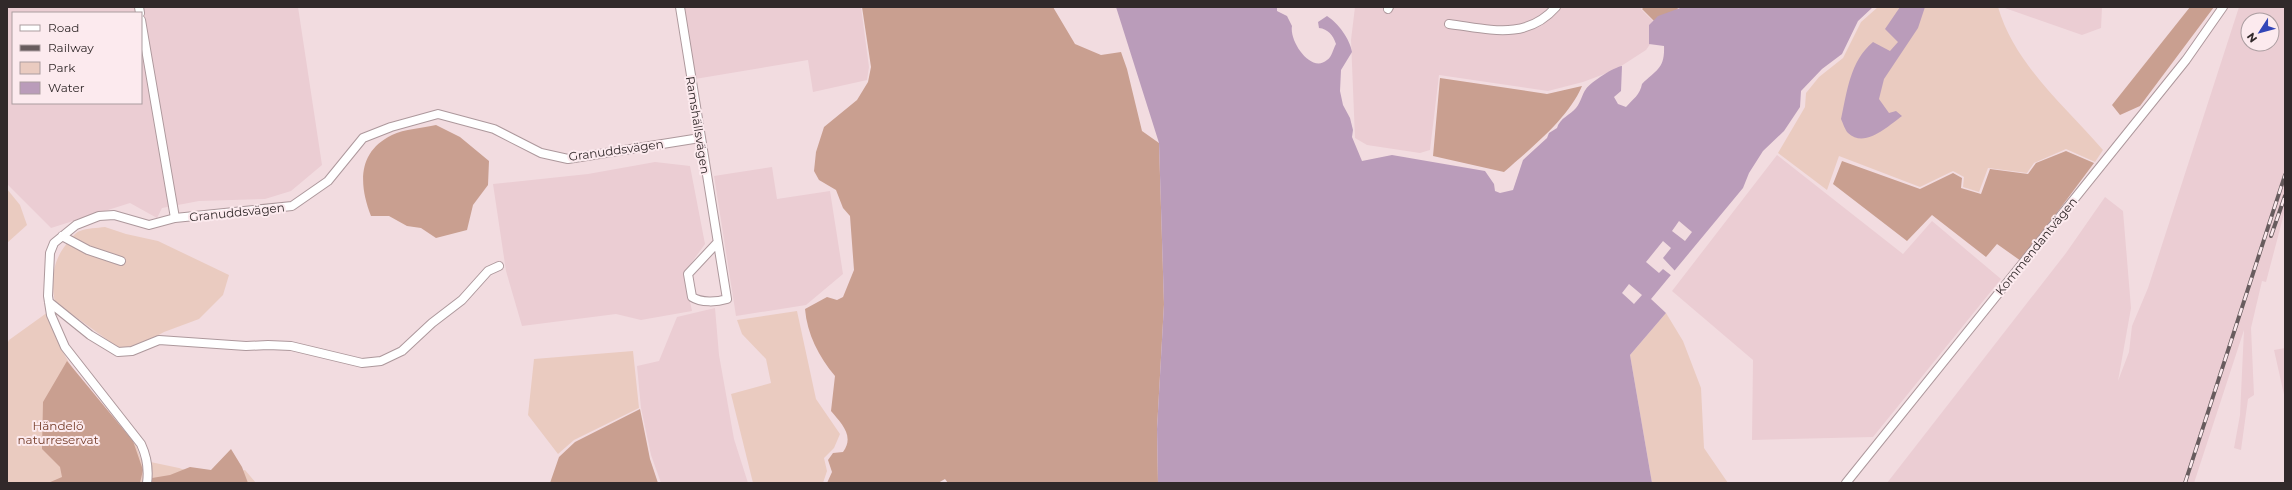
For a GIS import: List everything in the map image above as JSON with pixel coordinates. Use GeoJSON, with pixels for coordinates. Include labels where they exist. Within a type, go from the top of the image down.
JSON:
{"type":"FeatureCollection","features":[{"type":"Feature","properties":{"kind":"street","name":"Ramshällsvägen"},"geometry":{"type":"LineString","coordinates":[[680,7],[727,299],[721,301],[696,300],[692,297],[688,274],[717,243]]}},
{"type":"Feature","properties":{"kind":"street"},"geometry":{"type":"LineString","coordinates":[[1449,24],[1495,30],[1525,29],[1541,22],[1556,7]]}},
{"type":"Feature","properties":{"kind":"street","name":"Kommendantvägen"},"geometry":{"type":"LineString","coordinates":[[1846,483],[2186,60],[2223,7]]}},
{"type":"Feature","properties":{"kind":"street"},"geometry":{"type":"LineString","coordinates":[[142,26],[174,218]]}},
{"type":"Feature","properties":{"kind":"street","name":"Granuddsvägen"},"geometry":{"type":"LineString","coordinates":[[49,302],[50,260],[54,243],[83,222],[99,216],[114,215],[149,226],[174,218],[292,206],[328,181],[363,138],[392,126],[438,114],[494,129],[541,153],[568,159],[700,138]]}},
{"type":"Feature","properties":{"kind":"street"},"geometry":{"type":"LineString","coordinates":[[62,236],[88,250],[121,261]]}},
{"type":"Feature","properties":{"kind":"street"},"geometry":{"type":"LineString","coordinates":[[49,302],[90,335],[118,352],[132,351],[158,340],[246,346],[292,346],[362,363],[381,361],[402,351],[432,323],[462,300],[488,271],[499,266]]}},
{"type":"Feature","properties":{"kind":"street"},"geometry":{"type":"LineString","coordinates":[[49,302],[57,332],[65,347],[141,444],[146,454],[147,483]]}},
{"type":"Feature","properties":{"kind":"shaded area"},"geometry":{"type":"Polygon","coordinates":[[[7,7],[298,7],[322,165],[291,191],[265,199],[199,201],[162,208],[157,218],[130,203],[51,228],[7,184],[7,7]]]}},
{"type":"Feature","properties":{"kind":"shaded area"},"geometry":{"type":"Polygon","coordinates":[[[683,7],[861,7],[869,67],[867,80],[813,92],[808,60],[695,79],[683,7]]]}},
{"type":"Feature","properties":{"kind":"shaded area"},"geometry":{"type":"Polygon","coordinates":[[[1355,7],[1643,7],[1641,9],[1661,29],[1646,50],[1615,70],[1583,82],[1548,91],[1439,75],[1430,150],[1420,153],[1367,145],[1355,138],[1351,40],[1355,7]]]}},
{"type":"Feature","properties":{"kind":"shaded area"},"geometry":{"type":"Polygon","coordinates":[[[2002,7],[2102,7],[2101,28],[2082,35],[2002,7]]]}},
{"type":"Feature","properties":{"kind":"shaded area"},"geometry":{"type":"Polygon","coordinates":[[[2239,7],[2285,7],[2285,210],[2266,282],[2262,281],[2251,328],[2254,395],[2248,399],[2241,450],[2234,448],[2240,415],[2244,330],[2194,483],[1887,483],[2066,253],[2105,197],[2123,211],[2131,308],[2118,381],[2129,352],[2132,326],[2148,288],[2239,7]]]}},
{"type":"Feature","properties":{"kind":"shaded area"},"geometry":{"type":"Polygon","coordinates":[[[1777,155],[1903,254],[1932,221],[2001,279],[1873,437],[1752,440],[1753,360],[1672,291],[1777,155]]]}},
{"type":"Feature","properties":{"kind":"shaded area"},"geometry":{"type":"Polygon","coordinates":[[[655,162],[690,166],[705,244],[684,273],[692,311],[641,320],[616,314],[522,326],[506,271],[493,184],[588,174],[655,162]]]}},
{"type":"Feature","properties":{"kind":"shaded area"},"geometry":{"type":"Polygon","coordinates":[[[772,167],[777,199],[830,191],[843,274],[806,305],[736,316],[714,176],[772,167]]]}},
{"type":"Feature","properties":{"kind":"shaded area"},"geometry":{"type":"Polygon","coordinates":[[[715,308],[719,355],[734,439],[748,483],[661,483],[651,455],[641,408],[637,366],[659,361],[677,317],[715,308]]]}},
{"type":"Feature","properties":{"kind":"shaded area"},"geometry":{"type":"Polygon","coordinates":[[[2285,348],[2285,399],[2274,350],[2285,348]]]}},
{"type":"Feature","properties":{"kind":"green space"},"geometry":{"type":"Polygon","coordinates":[[[862,7],[1053,7],[1075,44],[1101,55],[1121,52],[1127,69],[1142,131],[1159,143],[1164,304],[1157,429],[1158,483],[948,483],[945,479],[938,483],[827,483],[832,472],[828,460],[833,453],[843,452],[848,441],[845,430],[831,411],[835,376],[815,345],[808,327],[805,309],[827,297],[837,300],[843,297],[854,270],[850,216],[843,208],[836,190],[819,180],[814,171],[816,152],[824,127],[857,100],[868,82],[871,67],[862,7]]]}},
{"type":"Feature","properties":{"kind":"green space"},"geometry":{"type":"Polygon","coordinates":[[[1644,7],[1679,7],[1661,28],[1642,9],[1644,7]]]}},
{"type":"Feature","properties":{"kind":"green space"},"geometry":{"type":"Polygon","coordinates":[[[1878,7],[1998,7],[2016,48],[2029,66],[2043,84],[2103,150],[2095,162],[2066,149],[2034,163],[2027,173],[1988,168],[1979,192],[1963,187],[1964,177],[1953,171],[1920,187],[1839,156],[1827,190],[1778,153],[1805,107],[1806,93],[1819,77],[1843,58],[1861,22],[1878,7]]]}},
{"type":"Feature","properties":{"kind":"green space"},"geometry":{"type":"Polygon","coordinates":[[[2190,7],[2214,7],[2140,106],[2120,115],[2112,105],[2190,7]]]}},
{"type":"Feature","properties":{"kind":"green space"},"geometry":{"type":"Polygon","coordinates":[[[1440,78],[1547,94],[1582,86],[1568,110],[1537,143],[1504,172],[1433,156],[1440,78]]]}},
{"type":"Feature","properties":{"kind":"green space"},"geometry":{"type":"Polygon","coordinates":[[[436,125],[460,137],[489,161],[488,185],[473,205],[467,230],[436,238],[421,228],[407,226],[389,216],[371,216],[364,193],[363,181],[367,160],[372,150],[381,142],[402,131],[436,125]]]}},
{"type":"Feature","properties":{"kind":"green space"},"geometry":{"type":"Polygon","coordinates":[[[2066,151],[2094,163],[2021,261],[1997,244],[1986,257],[1932,215],[1907,241],[1833,184],[1842,161],[1920,189],[1953,173],[1962,178],[1961,188],[1981,194],[1990,169],[2028,174],[2036,163],[2066,151]]]}},
{"type":"Feature","properties":{"kind":"green space"},"geometry":{"type":"Polygon","coordinates":[[[7,189],[20,205],[27,225],[7,243],[7,189]]]}},
{"type":"Feature","properties":{"kind":"green space"},"geometry":{"type":"Polygon","coordinates":[[[105,227],[126,234],[158,241],[229,275],[223,295],[199,319],[164,332],[137,347],[120,349],[55,302],[53,277],[54,269],[60,253],[75,234],[83,230],[105,227]]]}},
{"type":"Feature","properties":{"kind":"green space"},"geometry":{"type":"Polygon","coordinates":[[[797,311],[816,399],[840,434],[834,448],[824,458],[827,471],[823,483],[753,483],[731,394],[771,383],[766,359],[742,334],[737,320],[797,311]]]}},
{"type":"Feature","properties":{"kind":"green space","name":"Händelö naturreservat"},"geometry":{"type":"Polygon","coordinates":[[[48,312],[53,331],[61,349],[83,383],[136,445],[141,460],[179,468],[212,479],[245,470],[256,483],[7,483],[7,344],[9,340],[48,312]]]}},
{"type":"Feature","properties":{"kind":"green space"},"geometry":{"type":"Polygon","coordinates":[[[1666,313],[1683,341],[1701,388],[1704,448],[1728,483],[1652,483],[1630,355],[1666,313]]]}},
{"type":"Feature","properties":{"kind":"green space"},"geometry":{"type":"Polygon","coordinates":[[[633,351],[639,408],[574,440],[558,454],[528,415],[534,359],[633,351]]]}},
{"type":"Feature","properties":{"kind":"green space"},"geometry":{"type":"Polygon","coordinates":[[[67,361],[133,441],[143,470],[140,483],[48,483],[62,477],[60,467],[42,449],[43,402],[67,361]]]}},
{"type":"Feature","properties":{"kind":"green space"},"geometry":{"type":"Polygon","coordinates":[[[640,409],[650,459],[658,483],[550,483],[559,457],[575,442],[640,409]]]}},
{"type":"Feature","properties":{"kind":"green space"},"geometry":{"type":"Polygon","coordinates":[[[231,449],[242,467],[248,483],[151,483],[152,478],[170,475],[190,467],[211,470],[231,449]]]}},
{"type":"Feature","properties":{"kind":"water"},"geometry":{"type":"Polygon","coordinates":[[[1116,7],[1277,7],[1277,11],[1287,16],[1292,26],[1294,40],[1302,54],[1314,63],[1321,63],[1327,60],[1336,44],[1330,33],[1319,28],[1318,22],[1327,16],[1343,32],[1351,47],[1352,52],[1341,70],[1340,91],[1343,105],[1350,118],[1353,130],[1352,137],[1362,161],[1392,155],[1485,171],[1494,184],[1495,191],[1500,193],[1513,190],[1523,160],[1547,138],[1549,133],[1557,128],[1563,119],[1576,108],[1583,93],[1597,79],[1622,66],[1621,91],[1614,97],[1618,104],[1626,107],[1636,97],[1642,84],[1659,68],[1663,60],[1664,46],[1649,44],[1649,25],[1658,16],[1683,7],[1873,7],[1858,21],[1842,54],[1822,69],[1801,91],[1800,107],[1784,131],[1763,151],[1749,173],[1743,188],[1651,299],[1666,313],[1630,355],[1652,483],[1158,483],[1157,429],[1164,304],[1159,143],[1116,7]]]}},
{"type":"Feature","properties":{"kind":"water"},"geometry":{"type":"Polygon","coordinates":[[[1900,7],[1925,7],[1918,28],[1884,79],[1879,99],[1889,113],[1896,111],[1902,116],[1876,134],[1862,138],[1855,137],[1847,132],[1841,119],[1854,68],[1859,58],[1873,42],[1890,51],[1898,42],[1885,29],[1900,7]]]}},
{"type":"Feature","properties":{"kind":"pier"},"geometry":{"type":"Polygon","coordinates":[[[1679,221],[1692,232],[1685,241],[1672,231],[1679,221]]]}},
{"type":"Feature","properties":{"kind":"pier"},"geometry":{"type":"Polygon","coordinates":[[[1663,241],[1671,248],[1663,258],[1676,272],[1672,276],[1663,269],[1659,273],[1646,262],[1663,241]]]}},
{"type":"Feature","properties":{"kind":"pier"},"geometry":{"type":"Polygon","coordinates":[[[1629,284],[1642,295],[1634,304],[1622,293],[1629,284]]]}},
{"type":"Feature","properties":{"kind":"railway"},"geometry":{"type":"LineString","coordinates":[[2185,483],[2285,175]]}},
{"type":"Feature","properties":{"kind":"railway"},"geometry":{"type":"LineString","coordinates":[[2271,236],[2285,196]]}}]}
